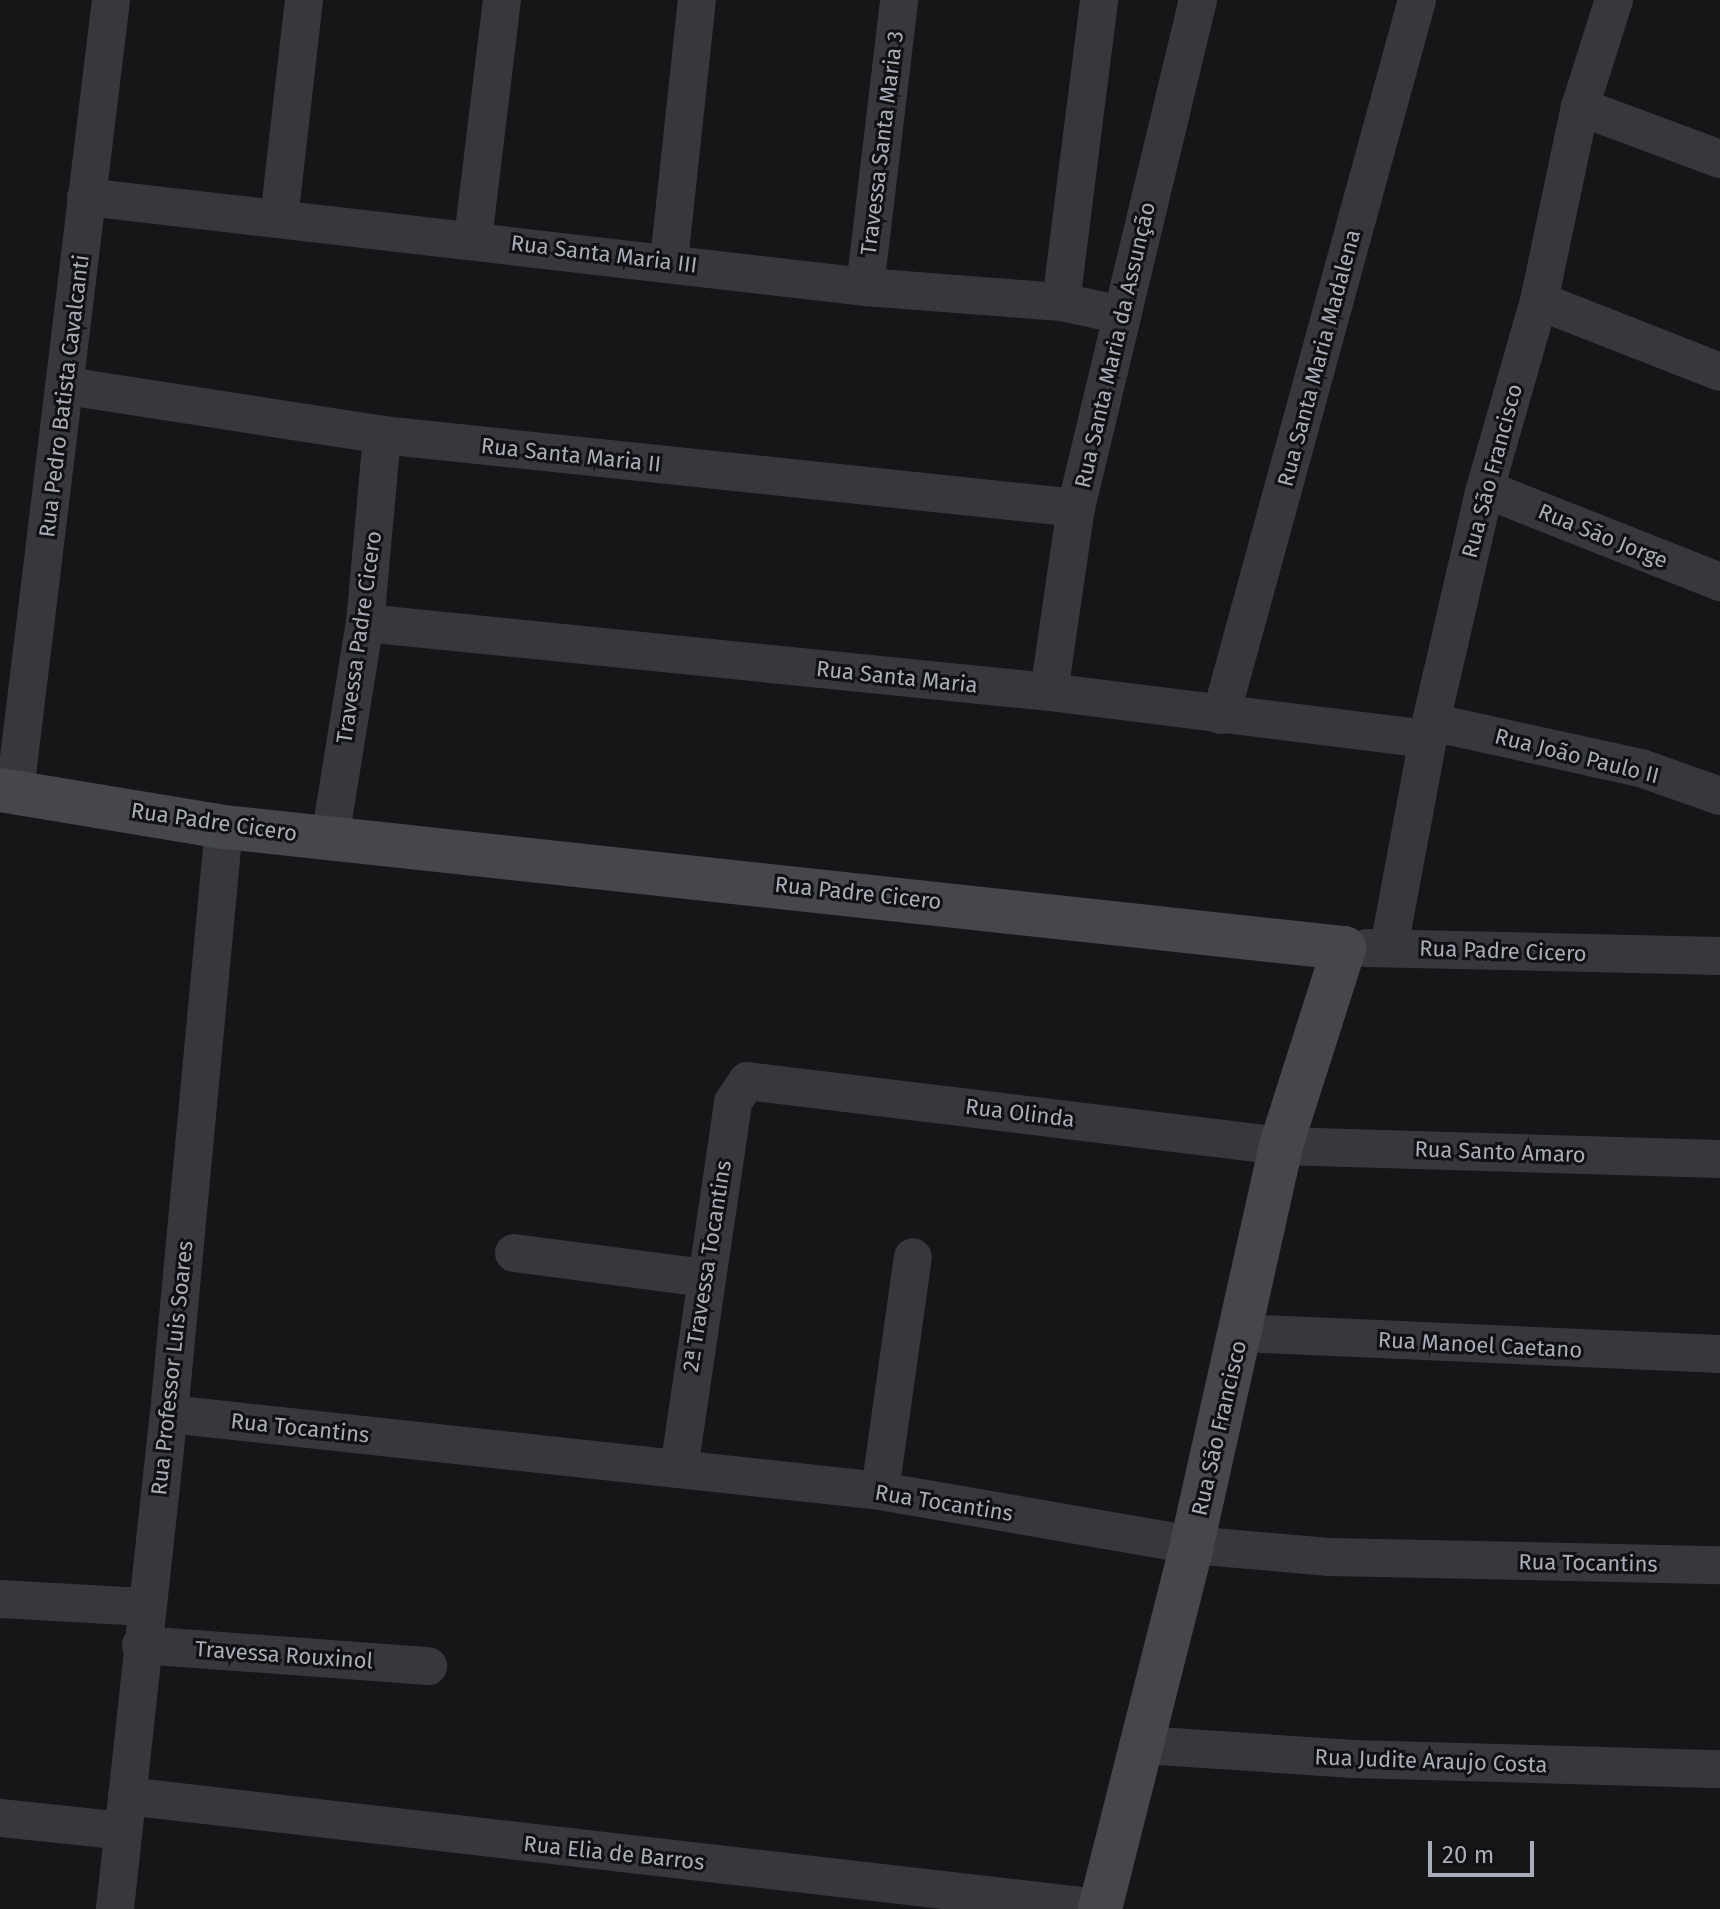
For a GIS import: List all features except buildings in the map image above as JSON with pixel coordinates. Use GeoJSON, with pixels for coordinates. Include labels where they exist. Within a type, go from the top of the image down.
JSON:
{"type":"FeatureCollection","features":[{"type":"Feature","properties":{"kind":"street","name":"Rua Pedro Batista Cavalcanti"},"geometry":{"type":"LineString","coordinates":[[8,790],[67,386],[86,197],[111,0]]}},
{"type":"Feature","properties":{"kind":"street"},"geometry":{"type":"LineString","coordinates":[[279,219],[304,0]]}},
{"type":"Feature","properties":{"kind":"street"},"geometry":{"type":"LineString","coordinates":[[473,239],[502,0]]}},
{"type":"Feature","properties":{"kind":"street"},"geometry":{"type":"LineString","coordinates":[[669,261],[697,0]]}},
{"type":"Feature","properties":{"kind":"street","name":"Travessa Santa Maria 3"},"geometry":{"type":"LineString","coordinates":[[865,287],[899,0]]}},
{"type":"Feature","properties":{"kind":"street"},"geometry":{"type":"LineString","coordinates":[[1061,302],[1099,0]]}},
{"type":"Feature","properties":{"kind":"street","name":"Rua Santa Maria da Assunção"},"geometry":{"type":"LineString","coordinates":[[1049,692],[1076,508],[1198,0]]}},
{"type":"Feature","properties":{"kind":"street","name":"Rua Santa Maria Madalena"},"geometry":{"type":"LineString","coordinates":[[1221,715],[1417,0]]}},
{"type":"Feature","properties":{"kind":"street","name":"Rua São Francisco"},"geometry":{"type":"LineString","coordinates":[[1389,947],[1430,731],[1485,489],[1539,301],[1580,107],[1614,0]]}},
{"type":"Feature","properties":{"kind":"street"},"geometry":{"type":"LineString","coordinates":[[1580,107],[1720,159]]}},
{"type":"Feature","properties":{"kind":"street","name":"Rua Santa Maria III"},"geometry":{"type":"LineString","coordinates":[[86,197],[669,261],[865,287],[1061,302],[1122,315]]}},
{"type":"Feature","properties":{"kind":"street"},"geometry":{"type":"LineString","coordinates":[[1539,301],[1720,372]]}},
{"type":"Feature","properties":{"kind":"street","name":"Rua Santa Maria II"},"geometry":{"type":"LineString","coordinates":[[67,386],[382,435],[1076,508]]}},
{"type":"Feature","properties":{"kind":"street","name":"Travessa Padre Cicero"},"geometry":{"type":"LineString","coordinates":[[330,838],[365,623],[382,435]]}},
{"type":"Feature","properties":{"kind":"street","name":"Rua São Jorge"},"geometry":{"type":"LineString","coordinates":[[1485,489],[1720,582]]}},
{"type":"Feature","properties":{"kind":"street","name":"Rua Santa Maria"},"geometry":{"type":"LineString","coordinates":[[365,623],[1049,692],[1221,715],[1430,731]]}},
{"type":"Feature","properties":{"kind":"street","name":"Rua João Paulo II"},"geometry":{"type":"LineString","coordinates":[[1430,731],[1641,768],[1720,796]]}},
{"type":"Feature","properties":{"kind":"street","name":"Rua Padre Cicero"},"geometry":{"type":"LineString","coordinates":[[8,790],[224,827],[1344,948],[1720,956]]}},
{"type":"Feature","properties":{"kind":"street","name":"Rua Professor Luis Soares"},"geometry":{"type":"LineString","coordinates":[[115,1909],[144,1607],[169,1414],[224,827]]}},
{"type":"Feature","properties":{"kind":"street","name":"Rua São Francisco"},"geometry":{"type":"LineString","coordinates":[[1100,1909],[1192,1545],[1281,1146],[1344,948]]}},
{"type":"Feature","properties":{"kind":"street","name":"Rua Olinda"},"geometry":{"type":"LineString","coordinates":[[759,1079],[1281,1146]]}},
{"type":"Feature","properties":{"kind":"street","name":"2ª Travessa Tocantins"},"geometry":{"type":"LineString","coordinates":[[679,1469],[733,1102],[743,1083],[759,1079]]}},
{"type":"Feature","properties":{"kind":"street","name":"Rua Santo Amaro"},"geometry":{"type":"LineString","coordinates":[[1281,1146],[1720,1159]]}},
{"type":"Feature","properties":{"kind":"street"},"geometry":{"type":"LineString","coordinates":[[514,1253],[705,1278]]}},
{"type":"Feature","properties":{"kind":"street"},"geometry":{"type":"LineString","coordinates":[[880,1491],[913,1257]]}},
{"type":"Feature","properties":{"kind":"street","name":"Rua Manoel Caetano"},"geometry":{"type":"LineString","coordinates":[[1240,1333],[1720,1354]]}},
{"type":"Feature","properties":{"kind":"street","name":"Rua Tocantins"},"geometry":{"type":"LineString","coordinates":[[169,1414],[880,1491],[1192,1545],[1330,1557],[1720,1565]]}},
{"type":"Feature","properties":{"kind":"street"},"geometry":{"type":"LineString","coordinates":[[0,1599],[144,1607]]}},
{"type":"Feature","properties":{"kind":"street","name":"Travessa Rouxinol"},"geometry":{"type":"LineString","coordinates":[[141,1645],[428,1666]]}},
{"type":"Feature","properties":{"kind":"street","name":"Rua Judite Araujo Costa"},"geometry":{"type":"LineString","coordinates":[[1143,1745],[1353,1759],[1720,1769]]}},
{"type":"Feature","properties":{"kind":"street","name":"Rua Elia de Barros"},"geometry":{"type":"LineString","coordinates":[[0,1818],[125,1814],[1100,1909]]}}]}
